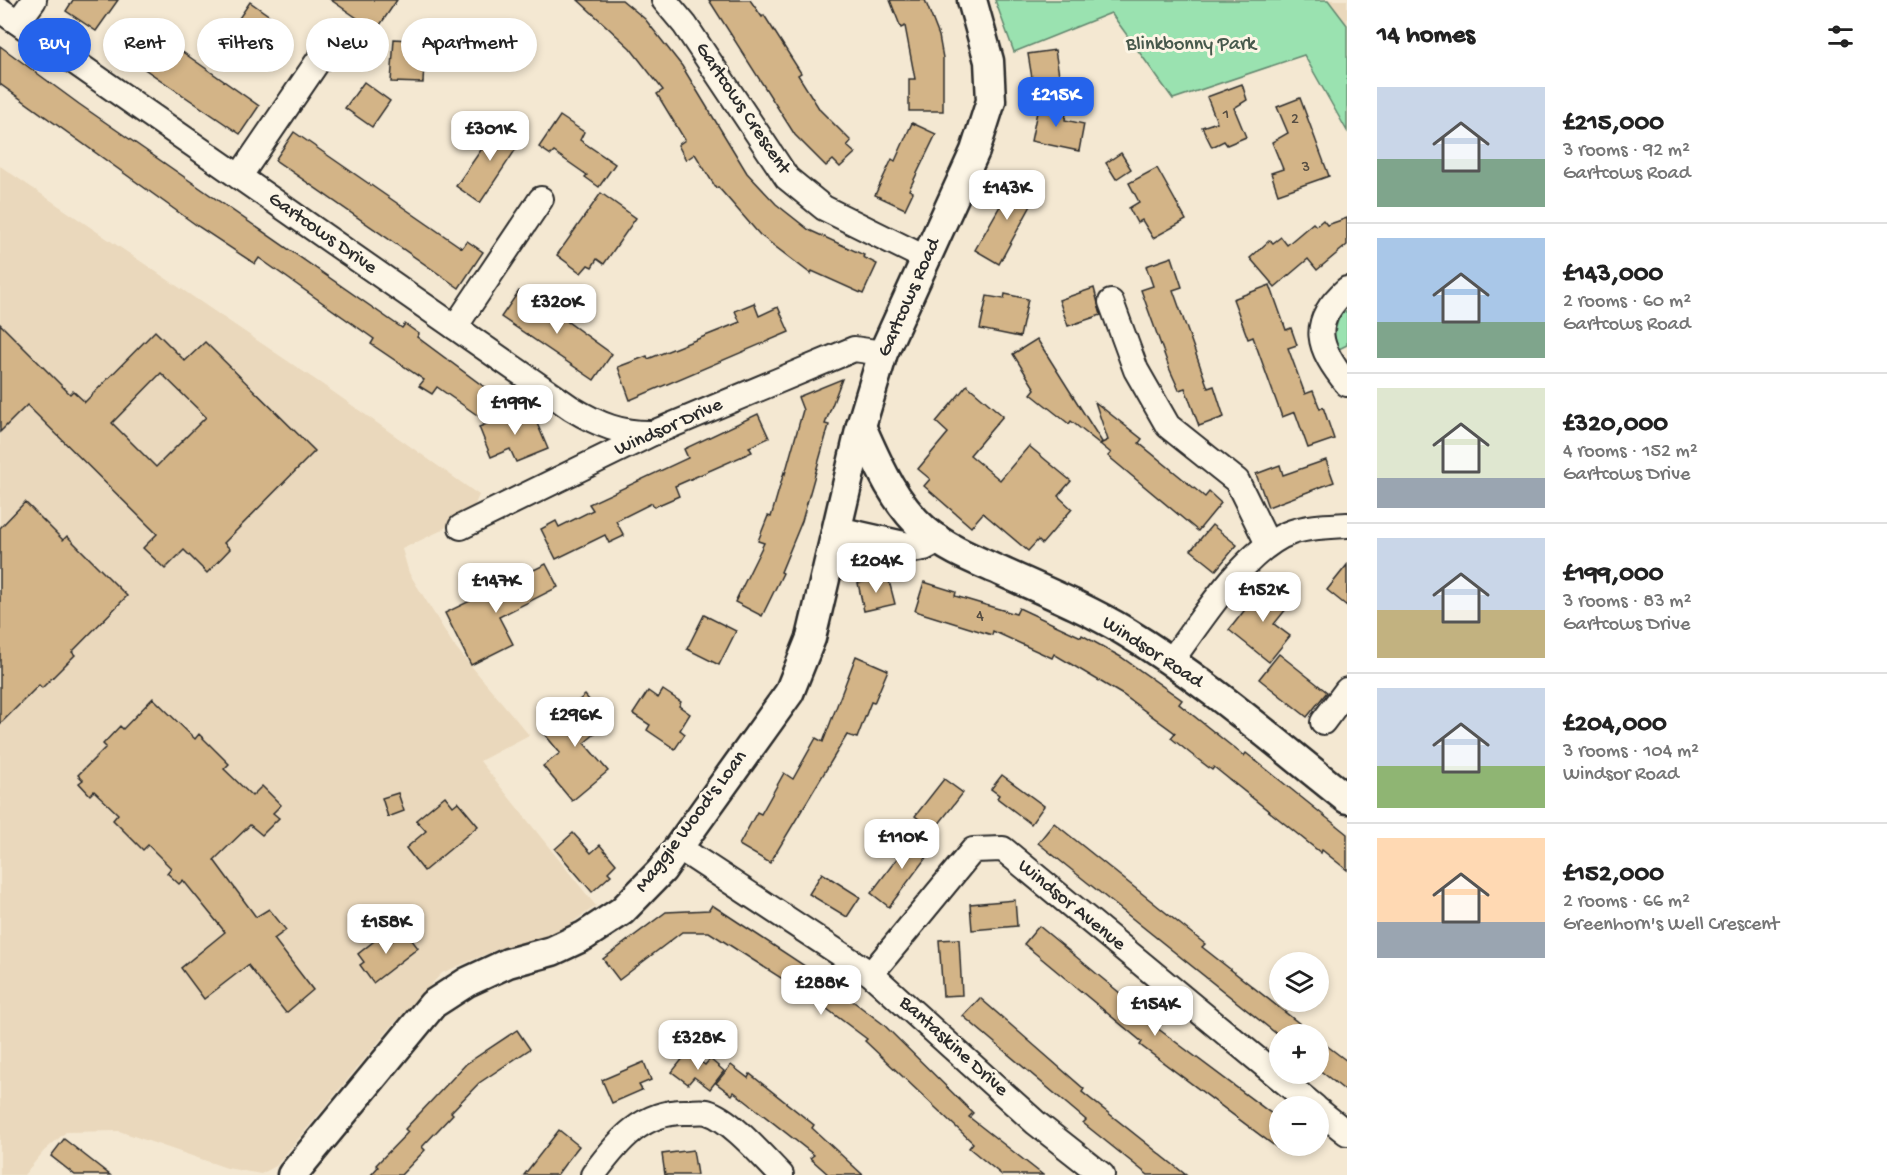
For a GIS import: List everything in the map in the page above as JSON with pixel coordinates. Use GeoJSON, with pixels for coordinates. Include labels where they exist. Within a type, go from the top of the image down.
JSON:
{"type":"FeatureCollection","features":[{"type":"Feature","properties":{"kind":"street"},"geometry":{"type":"LineString","coordinates":[[9,16],[34,0]]}},
{"type":"Feature","properties":{"kind":"street","name":"Gartcows Crescent"},"geometry":{"type":"LineString","coordinates":[[664,0],[686,26],[787,178],[824,208],[925,258]]}},
{"type":"Feature","properties":{"kind":"street","name":"Gartcows Road"},"geometry":{"type":"LineString","coordinates":[[861,426],[884,353],[925,258],[975,152],[992,101],[989,62],[972,0]]}},
{"type":"Feature","properties":{"kind":"street","name":"Gartcows Drive"},"geometry":{"type":"LineString","coordinates":[[9,16],[454,327],[599,425],[630,434],[653,433]]}},
{"type":"Feature","properties":{"kind":"street"},"geometry":{"type":"LineString","coordinates":[[239,177],[311,72]]}},
{"type":"Feature","properties":{"kind":"street"},"geometry":{"type":"LineString","coordinates":[[454,327],[542,199]]}},
{"type":"Feature","properties":{"kind":"street"},"geometry":{"type":"LineString","coordinates":[[1347,289],[1323,316],[1320,338],[1328,360],[1347,384]]}},
{"type":"Feature","properties":{"kind":"street"},"geometry":{"type":"LineString","coordinates":[[1111,302],[1136,370],[1168,426],[1237,481],[1268,544]]}},
{"type":"Feature","properties":{"kind":"street","name":"Windsor Drive"},"geometry":{"type":"LineString","coordinates":[[461,527],[653,433],[854,349],[884,353]]}},
{"type":"Feature","properties":{"kind":"street","name":"Maggie Wood's Loan"},"geometry":{"type":"LineString","coordinates":[[292,1175],[434,1004],[467,982],[508,963],[552,951],[584,936],[622,911],[657,876],[789,693],[811,638],[861,426]]}},
{"type":"Feature","properties":{"kind":"street","name":"Windsor Road"},"geometry":{"type":"LineString","coordinates":[[861,426],[881,470],[903,505],[923,528],[937,539],[967,558],[1069,602],[1124,631],[1171,661],[1347,799]]}},
{"type":"Feature","properties":{"kind":"street"},"geometry":{"type":"LineString","coordinates":[[1171,661],[1249,559],[1268,544],[1292,532],[1347,525]]}},
{"type":"Feature","properties":{"kind":"street"},"geometry":{"type":"LineString","coordinates":[[837,531],[912,548],[924,546],[937,539]]}},
{"type":"Feature","properties":{"kind":"street"},"geometry":{"type":"LineString","coordinates":[[1323,722],[1347,690]]}},
{"type":"Feature","properties":{"kind":"street","name":"Bantaskine Drive"},"geometry":{"type":"LineString","coordinates":[[678,847],[872,974],[1036,1123],[1102,1175]]}},
{"type":"Feature","properties":{"kind":"street","name":"Windsor Avenue"},"geometry":{"type":"LineString","coordinates":[[872,974],[973,850],[1003,849],[1302,1096]]}},
{"type":"Feature","properties":{"kind":"street"},"geometry":{"type":"LineString","coordinates":[[593,1175],[612,1149],[640,1124],[668,1111],[707,1112],[737,1131],[781,1175]]}},
{"type":"Feature","properties":{"kind":"street","name":"Windsor Avenue"},"geometry":{"type":"LineString","coordinates":[[1329,1118],[1347,1133]]}},
{"type":"Feature","properties":{"kind":"shaded area"},"geometry":{"type":"Polygon","coordinates":[[[1328,0],[1347,0],[1347,25],[1328,0]]]}},
{"type":"Feature","properties":{"kind":"shaded area"},"geometry":{"type":"Polygon","coordinates":[[[0,166],[329,389],[479,495],[473,509],[440,531],[402,549],[409,573],[453,644],[529,735],[480,761],[596,906],[541,944],[498,949],[442,973],[391,1027],[276,1166],[261,1174],[227,1168],[119,1131],[66,1132],[44,1151],[24,1175],[0,1175],[0,166]]]}},
{"type":"Feature","properties":{"kind":"green space","name":"Blinkbonny Park"},"geometry":{"type":"Polygon","coordinates":[[[995,0],[1328,0],[1347,25],[1347,131],[1304,55],[1173,99],[1111,13],[1014,52],[995,0]]]}},
{"type":"Feature","properties":{"kind":"green space"},"geometry":{"type":"Polygon","coordinates":[[[1340,312],[1347,312],[1347,345],[1339,349],[1333,339],[1340,312]]]}},
{"type":"Feature","properties":{"kind":"building"},"geometry":{"type":"Polygon","coordinates":[[[73,0],[118,0],[103,18],[96,31],[91,28],[91,18],[76,18],[66,11],[73,0]]]}},
{"type":"Feature","properties":{"kind":"building"},"geometry":{"type":"Polygon","coordinates":[[[331,0],[397,0],[385,18],[357,18],[331,0]]]}},
{"type":"Feature","properties":{"kind":"building"},"geometry":{"type":"Polygon","coordinates":[[[578,0],[622,0],[645,19],[682,66],[747,173],[776,204],[809,230],[864,255],[863,257],[877,264],[863,294],[812,271],[811,274],[760,235],[718,187],[716,188],[695,154],[686,160],[678,145],[685,140],[657,94],[663,90],[630,48],[578,0]]]}},
{"type":"Feature","properties":{"kind":"building"},"geometry":{"type":"Polygon","coordinates":[[[709,0],[750,0],[762,17],[764,15],[801,73],[798,75],[820,110],[851,141],[847,146],[855,153],[840,167],[833,160],[826,166],[795,135],[709,0]]]}},
{"type":"Feature","properties":{"kind":"building"},"geometry":{"type":"Polygon","coordinates":[[[890,0],[925,0],[939,36],[943,58],[943,111],[909,111],[909,79],[915,79],[905,26],[901,28],[890,0]]]}},
{"type":"Feature","properties":{"kind":"building"},"geometry":{"type":"Polygon","coordinates":[[[250,2],[273,18],[239,18],[250,2]]]}},
{"type":"Feature","properties":{"kind":"building"},"geometry":{"type":"Polygon","coordinates":[[[394,39],[401,39],[401,72],[424,72],[423,83],[391,82],[394,39]]]}},
{"type":"Feature","properties":{"kind":"building"},"geometry":{"type":"Polygon","coordinates":[[[0,46],[18,59],[18,72],[35,72],[402,328],[405,324],[419,334],[417,337],[495,395],[480,417],[437,387],[432,394],[419,386],[424,380],[371,344],[374,339],[259,258],[255,264],[199,227],[0,84],[0,46]]]}},
{"type":"Feature","properties":{"kind":"building"},"geometry":{"type":"Polygon","coordinates":[[[1055,50],[1060,81],[1033,84],[1028,54],[1055,50]]]}},
{"type":"Feature","properties":{"kind":"building"},"geometry":{"type":"Polygon","coordinates":[[[185,54],[197,62],[197,72],[211,72],[259,106],[240,134],[149,72],[185,72],[185,54]]]}},
{"type":"Feature","properties":{"kind":"building"},"geometry":{"type":"Polygon","coordinates":[[[364,82],[390,101],[372,127],[345,108],[364,82]]]}},
{"type":"Feature","properties":{"kind":"building"},"geometry":{"type":"Polygon","coordinates":[[[1242,84],[1247,100],[1234,108],[1246,137],[1227,145],[1224,141],[1212,147],[1202,127],[1217,122],[1207,97],[1242,84]]]}},
{"type":"Feature","properties":{"kind":"building"},"geometry":{"type":"Polygon","coordinates":[[[1300,98],[1329,176],[1278,194],[1271,173],[1283,169],[1272,142],[1288,133],[1277,107],[1300,98]]]}},
{"type":"Feature","properties":{"kind":"building"},"geometry":{"type":"Polygon","coordinates":[[[1039,102],[1067,107],[1065,120],[1084,124],[1079,151],[1031,141],[1039,102]]]}},
{"type":"Feature","properties":{"kind":"building"},"geometry":{"type":"Polygon","coordinates":[[[560,116],[584,132],[580,140],[615,164],[599,187],[585,177],[587,175],[554,152],[551,155],[539,147],[560,116]]]}},
{"type":"Feature","properties":{"kind":"building"},"geometry":{"type":"Polygon","coordinates":[[[501,121],[524,137],[480,203],[456,186],[501,121]]]}},
{"type":"Feature","properties":{"kind":"building"},"geometry":{"type":"Polygon","coordinates":[[[912,123],[936,134],[909,190],[913,192],[905,209],[875,195],[892,159],[895,161],[912,123]]]}},
{"type":"Feature","properties":{"kind":"building"},"geometry":{"type":"Polygon","coordinates":[[[294,132],[462,248],[467,241],[483,252],[459,288],[275,160],[294,132]]]}},
{"type":"Feature","properties":{"kind":"building"},"geometry":{"type":"Polygon","coordinates":[[[1121,153],[1131,169],[1116,179],[1106,163],[1121,153]]]}},
{"type":"Feature","properties":{"kind":"building"},"geometry":{"type":"Polygon","coordinates":[[[1157,168],[1186,220],[1153,238],[1142,220],[1137,223],[1129,208],[1139,202],[1129,183],[1157,168]]]}},
{"type":"Feature","properties":{"kind":"building"},"geometry":{"type":"Polygon","coordinates":[[[1016,178],[1039,191],[999,264],[975,250],[1016,178]]]}},
{"type":"Feature","properties":{"kind":"building"},"geometry":{"type":"Polygon","coordinates":[[[601,193],[636,218],[604,264],[597,259],[592,267],[588,265],[581,273],[557,255],[601,193]]]}},
{"type":"Feature","properties":{"kind":"building"},"geometry":{"type":"Polygon","coordinates":[[[1347,218],[1347,245],[1317,270],[1308,259],[1275,287],[1250,258],[1270,240],[1273,243],[1281,237],[1287,245],[1313,223],[1316,226],[1323,220],[1327,225],[1347,218]]]}},
{"type":"Feature","properties":{"kind":"building"},"geometry":{"type":"Polygon","coordinates":[[[1172,257],[1182,287],[1173,290],[1208,388],[1214,386],[1224,417],[1199,426],[1185,388],[1179,390],[1170,370],[1141,290],[1153,286],[1146,266],[1172,257]]]}},
{"type":"Feature","properties":{"kind":"building"},"geometry":{"type":"Polygon","coordinates":[[[1270,285],[1286,330],[1291,328],[1297,345],[1288,348],[1305,394],[1313,391],[1320,409],[1323,407],[1334,439],[1308,448],[1295,412],[1282,417],[1253,337],[1248,339],[1233,299],[1270,285]]]}},
{"type":"Feature","properties":{"kind":"building"},"geometry":{"type":"Polygon","coordinates":[[[1094,288],[1101,315],[1068,326],[1059,300],[1094,288]]]}},
{"type":"Feature","properties":{"kind":"building"},"geometry":{"type":"Polygon","coordinates":[[[519,291],[552,314],[554,312],[612,354],[594,380],[501,317],[519,291]]]}},
{"type":"Feature","properties":{"kind":"building"},"geometry":{"type":"Polygon","coordinates":[[[1005,294],[1028,299],[1020,337],[980,329],[987,296],[1004,299],[1005,294]]]}},
{"type":"Feature","properties":{"kind":"building"},"geometry":{"type":"Polygon","coordinates":[[[754,303],[759,316],[778,307],[789,332],[630,400],[618,367],[647,356],[648,359],[740,322],[735,311],[754,303]]]}},
{"type":"Feature","properties":{"kind":"building"},"geometry":{"type":"Polygon","coordinates":[[[0,324],[70,394],[73,391],[85,402],[155,331],[185,361],[205,342],[315,451],[224,543],[230,549],[207,573],[184,550],[165,569],[143,548],[157,534],[27,405],[0,432],[0,324]],[[161,373],[112,423],[156,467],[206,417],[161,373]]]}},
{"type":"Feature","properties":{"kind":"building"},"geometry":{"type":"Polygon","coordinates":[[[1037,339],[1102,442],[1100,444],[1071,421],[1069,424],[1031,394],[1035,389],[1013,354],[1037,339]]]}},
{"type":"Feature","properties":{"kind":"building"},"geometry":{"type":"Polygon","coordinates":[[[842,379],[825,424],[829,425],[802,521],[781,572],[783,573],[762,616],[735,602],[764,543],[758,541],[768,516],[771,517],[803,410],[798,397],[842,379]]]}},
{"type":"Feature","properties":{"kind":"building"},"geometry":{"type":"Polygon","coordinates":[[[967,385],[1003,416],[970,455],[1000,480],[1029,446],[1071,481],[1058,496],[1072,509],[1042,544],[1038,540],[1028,551],[983,513],[971,527],[924,486],[930,479],[918,469],[948,433],[936,422],[967,385]]]}},
{"type":"Feature","properties":{"kind":"building"},"geometry":{"type":"Polygon","coordinates":[[[1095,402],[1142,439],[1139,443],[1205,497],[1209,492],[1221,503],[1198,531],[1108,456],[1111,453],[1100,444],[1108,440],[1095,402]]]}},
{"type":"Feature","properties":{"kind":"building"},"geometry":{"type":"Polygon","coordinates":[[[530,407],[548,449],[516,462],[510,449],[491,457],[479,427],[530,407]]]}},
{"type":"Feature","properties":{"kind":"building"},"geometry":{"type":"Polygon","coordinates":[[[758,414],[769,438],[749,447],[752,452],[675,486],[679,496],[654,507],[652,503],[616,521],[624,536],[609,543],[605,535],[556,559],[541,529],[556,521],[559,527],[593,510],[589,504],[688,458],[684,449],[758,414]]]}},
{"type":"Feature","properties":{"kind":"building"},"geometry":{"type":"Polygon","coordinates":[[[1326,460],[1334,482],[1268,507],[1256,474],[1280,465],[1283,475],[1326,460]]]}},
{"type":"Feature","properties":{"kind":"building"},"geometry":{"type":"Polygon","coordinates":[[[25,502],[63,540],[67,536],[127,596],[72,652],[75,655],[42,688],[39,685],[0,724],[0,528],[25,502]]]}},
{"type":"Feature","properties":{"kind":"building"},"geometry":{"type":"Polygon","coordinates":[[[1212,525],[1237,545],[1216,570],[1191,550],[1212,525]]]}},
{"type":"Feature","properties":{"kind":"building"},"geometry":{"type":"Polygon","coordinates":[[[546,564],[558,587],[499,617],[513,644],[471,665],[445,613],[546,564]]]}},
{"type":"Feature","properties":{"kind":"building"},"geometry":{"type":"Polygon","coordinates":[[[1347,565],[1347,606],[1327,590],[1347,565]]]}},
{"type":"Feature","properties":{"kind":"building"},"geometry":{"type":"Polygon","coordinates":[[[888,577],[895,604],[864,611],[858,583],[888,577]]]}},
{"type":"Feature","properties":{"kind":"building"},"geometry":{"type":"Polygon","coordinates":[[[924,582],[956,592],[955,596],[1016,614],[1019,608],[1081,637],[1082,635],[1121,657],[1182,700],[1179,704],[1244,756],[1246,753],[1347,834],[1347,870],[1322,850],[1321,853],[1214,767],[1212,770],[1191,754],[1171,738],[1175,733],[1123,695],[1054,654],[1052,658],[993,631],[992,635],[915,611],[924,582]]]}},
{"type":"Feature","properties":{"kind":"building"},"geometry":{"type":"Polygon","coordinates":[[[1266,583],[1291,603],[1274,624],[1290,636],[1269,662],[1229,630],[1266,583]]]}},
{"type":"Feature","properties":{"kind":"building"},"geometry":{"type":"Polygon","coordinates":[[[704,615],[736,631],[719,665],[687,649],[704,615]]]}},
{"type":"Feature","properties":{"kind":"building"},"geometry":{"type":"Polygon","coordinates":[[[1279,654],[1327,692],[1307,717],[1259,679],[1279,654]]]}},
{"type":"Feature","properties":{"kind":"building"},"geometry":{"type":"Polygon","coordinates":[[[856,656],[888,670],[874,703],[871,702],[857,738],[847,735],[770,863],[739,845],[757,812],[761,814],[784,773],[793,779],[816,738],[823,742],[856,656]]]}},
{"type":"Feature","properties":{"kind":"building"},"geometry":{"type":"Polygon","coordinates":[[[663,690],[681,702],[679,706],[690,714],[680,730],[685,734],[675,749],[647,730],[650,725],[633,714],[648,691],[658,698],[663,690]]]}},
{"type":"Feature","properties":{"kind":"building"},"geometry":{"type":"Polygon","coordinates":[[[585,695],[608,723],[584,743],[608,771],[572,801],[543,766],[560,753],[542,731],[585,695]]]}},
{"type":"Feature","properties":{"kind":"building"},"geometry":{"type":"Polygon","coordinates":[[[153,698],[195,739],[199,734],[229,764],[224,769],[252,796],[262,786],[281,805],[273,813],[279,818],[262,835],[250,825],[214,860],[256,917],[269,909],[286,930],[274,939],[313,990],[286,1013],[248,965],[204,999],[181,968],[225,932],[183,880],[179,884],[167,873],[171,868],[148,845],[143,850],[113,820],[118,814],[94,791],[90,795],[79,783],[83,780],[78,775],[106,747],[103,744],[120,726],[123,729],[153,698]]]}},
{"type":"Feature","properties":{"kind":"building"},"geometry":{"type":"Polygon","coordinates":[[[1002,775],[1044,806],[1031,824],[997,798],[999,795],[991,789],[1002,775]]]}},
{"type":"Feature","properties":{"kind":"building"},"geometry":{"type":"Polygon","coordinates":[[[944,779],[963,793],[934,830],[915,816],[944,779]]]}},
{"type":"Feature","properties":{"kind":"building"},"geometry":{"type":"Polygon","coordinates":[[[398,793],[404,811],[388,817],[382,798],[398,793]]]}},
{"type":"Feature","properties":{"kind":"building"},"geometry":{"type":"Polygon","coordinates":[[[445,796],[453,806],[458,802],[478,826],[424,871],[406,848],[426,831],[416,820],[445,796]]]}},
{"type":"Feature","properties":{"kind":"building"},"geometry":{"type":"Polygon","coordinates":[[[1054,823],[1205,944],[1202,947],[1269,1000],[1269,1012],[1285,1012],[1300,1024],[1269,1024],[1269,1028],[1038,843],[1054,823]]]}},
{"type":"Feature","properties":{"kind":"building"},"geometry":{"type":"Polygon","coordinates":[[[573,833],[591,853],[600,845],[616,864],[608,872],[611,875],[592,892],[555,849],[573,833]]]}},
{"type":"Feature","properties":{"kind":"building"},"geometry":{"type":"Polygon","coordinates":[[[916,833],[934,847],[889,907],[871,893],[916,833]]]}},
{"type":"Feature","properties":{"kind":"building"},"geometry":{"type":"Polygon","coordinates":[[[822,873],[860,897],[847,917],[809,894],[822,873]]]}},
{"type":"Feature","properties":{"kind":"building"},"geometry":{"type":"Polygon","coordinates":[[[1015,900],[1017,926],[972,930],[970,904],[1015,900]]]}},
{"type":"Feature","properties":{"kind":"building"},"geometry":{"type":"Polygon","coordinates":[[[712,905],[817,974],[883,1024],[973,1113],[969,1117],[1043,1175],[1002,1175],[969,1148],[973,1143],[865,1041],[867,1039],[811,997],[709,932],[682,932],[619,980],[603,959],[666,912],[709,910],[712,905]]]}},
{"type":"Feature","properties":{"kind":"building"},"geometry":{"type":"Polygon","coordinates":[[[1039,926],[1144,1013],[1141,1016],[1269,1112],[1269,1142],[1140,1045],[1142,1042],[1024,944],[1039,926]]]}},
{"type":"Feature","properties":{"kind":"building"},"geometry":{"type":"Polygon","coordinates":[[[405,931],[418,948],[373,983],[360,965],[364,962],[358,954],[383,934],[389,943],[405,931]]]}},
{"type":"Feature","properties":{"kind":"building"},"geometry":{"type":"Polygon","coordinates":[[[959,939],[962,995],[943,996],[939,940],[959,939]]]}},
{"type":"Feature","properties":{"kind":"building"},"geometry":{"type":"Polygon","coordinates":[[[980,998],[1084,1089],[1082,1092],[1186,1175],[1148,1175],[1083,1123],[1086,1120],[963,1016],[980,998]]]}},
{"type":"Feature","properties":{"kind":"building"},"geometry":{"type":"Polygon","coordinates":[[[517,1030],[530,1049],[479,1083],[451,1112],[453,1114],[422,1147],[425,1150],[401,1175],[371,1175],[378,1167],[376,1165],[408,1132],[405,1129],[466,1064],[517,1030]]]}},
{"type":"Feature","properties":{"kind":"building"},"geometry":{"type":"Polygon","coordinates":[[[1329,1047],[1347,1061],[1347,1092],[1329,1078],[1329,1047]]]}},
{"type":"Feature","properties":{"kind":"building"},"geometry":{"type":"Polygon","coordinates":[[[688,1052],[705,1065],[710,1059],[724,1071],[710,1089],[694,1077],[688,1084],[672,1072],[688,1052]]]}},
{"type":"Feature","properties":{"kind":"building"},"geometry":{"type":"Polygon","coordinates":[[[644,1062],[651,1080],[639,1085],[642,1090],[612,1103],[602,1080],[644,1062]]]}},
{"type":"Feature","properties":{"kind":"building"},"geometry":{"type":"Polygon","coordinates":[[[731,1065],[748,1078],[750,1074],[814,1125],[812,1128],[863,1175],[829,1175],[810,1158],[814,1155],[734,1092],[732,1095],[716,1083],[731,1065]]]}},
{"type":"Feature","properties":{"kind":"building"},"geometry":{"type":"Polygon","coordinates":[[[559,1130],[579,1146],[557,1175],[524,1175],[559,1130]]]}},
{"type":"Feature","properties":{"kind":"building"},"geometry":{"type":"Polygon","coordinates":[[[64,1139],[110,1175],[75,1175],[51,1156],[64,1139]]]}},
{"type":"Feature","properties":{"kind":"building"},"geometry":{"type":"Polygon","coordinates":[[[693,1150],[697,1175],[665,1175],[662,1154],[693,1150]]]}}]}
